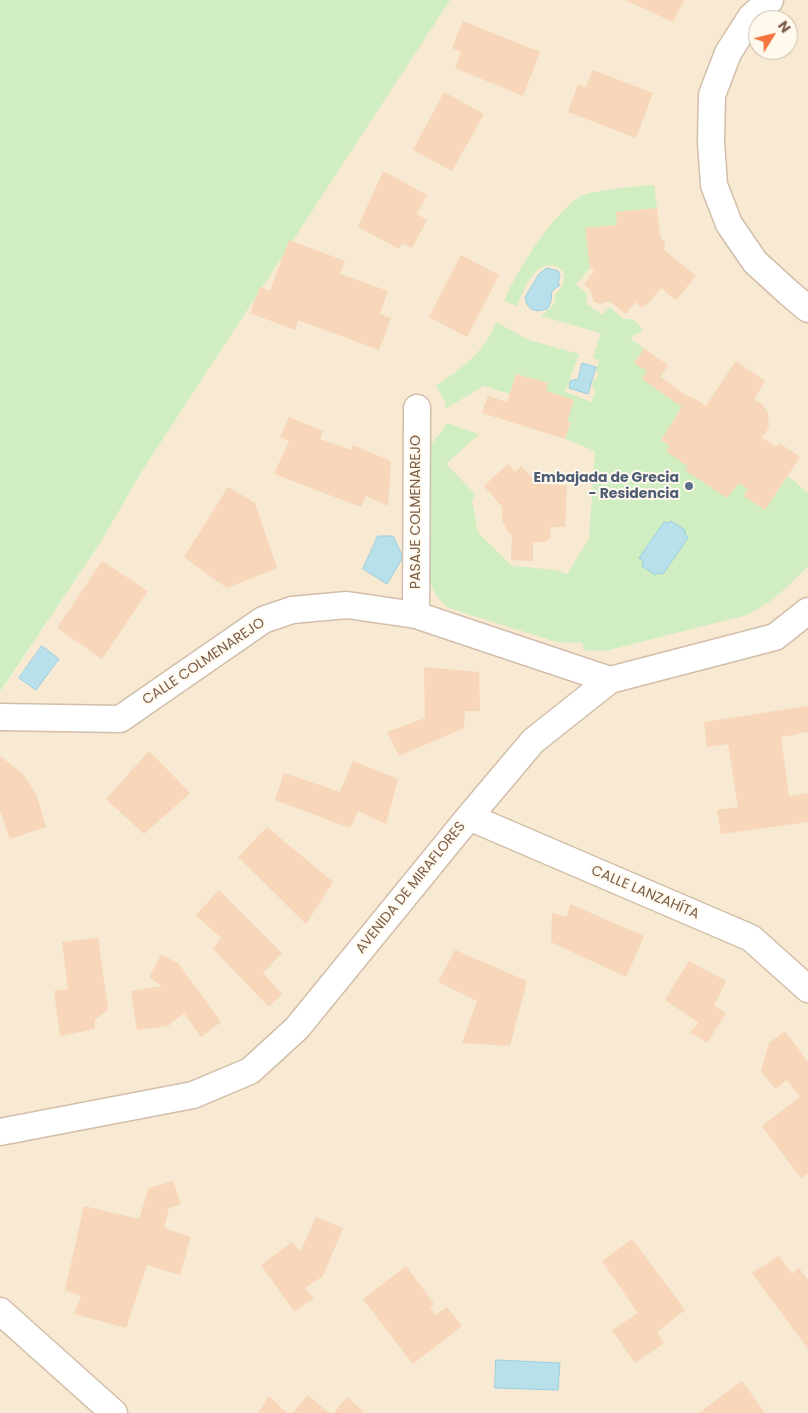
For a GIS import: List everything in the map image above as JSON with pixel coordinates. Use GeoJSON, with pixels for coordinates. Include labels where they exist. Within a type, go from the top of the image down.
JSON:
{"type":"FeatureCollection","features":[{"type":"Feature","properties":{"kind":"street"},"geometry":{"type":"LineString","coordinates":[[770,0],[751,17],[728,53],[712,95],[711,142],[714,185],[729,224],[755,262],[808,309]]}},
{"type":"Feature","properties":{"kind":"street","name":"PASAJE COLMENAREJO"},"geometry":{"type":"LineString","coordinates":[[416,616],[417,408]]}},
{"type":"Feature","properties":{"kind":"street","name":"CALLE COLMENAREJO"},"geometry":{"type":"LineString","coordinates":[[0,716],[120,719],[263,620],[292,610],[347,605],[416,616],[610,680]]}},
{"type":"Feature","properties":{"kind":"street","name":"AVENIDA DE MIRAFLORES"},"geometry":{"type":"LineString","coordinates":[[0,1132],[192,1095],[250,1071],[297,1028],[469,817],[534,741],[610,680],[776,637],[808,611]]}},
{"type":"Feature","properties":{"kind":"street"},"geometry":{"type":"LineString","coordinates":[[776,637],[808,636]]}},
{"type":"Feature","properties":{"kind":"street","name":"CALLE LANZAHÍTA"},"geometry":{"type":"LineString","coordinates":[[469,817],[751,938],[808,989]]}},
{"type":"Feature","properties":{"kind":"street"},"geometry":{"type":"LineString","coordinates":[[0,1311],[114,1413]]}},
{"type":"Feature","properties":{"kind":"street"},"geometry":{"type":"LineString","coordinates":[[0,1323],[51,1356]]}},
{"type":"Feature","properties":{"kind":"shaded area"},"geometry":{"type":"Polygon","coordinates":[[[448,0],[808,0],[808,1413],[0,1413],[0,693],[102,540],[142,471],[448,0]]]}},
{"type":"Feature","properties":{"kind":"green space"},"geometry":{"type":"Polygon","coordinates":[[[0,0],[450,0],[142,471],[102,540],[0,692],[0,0]]]}},
{"type":"Feature","properties":{"kind":"green space"},"geometry":{"type":"Polygon","coordinates":[[[654,185],[657,208],[616,212],[617,225],[585,228],[590,268],[576,285],[587,294],[587,304],[602,315],[610,307],[623,319],[633,319],[643,330],[630,338],[644,349],[634,363],[647,371],[642,379],[682,407],[661,440],[670,446],[667,451],[688,467],[686,470],[739,483],[748,489],[744,496],[765,510],[788,476],[808,493],[808,566],[773,599],[747,615],[605,651],[583,650],[583,643],[557,642],[449,608],[437,596],[430,581],[429,448],[446,423],[479,434],[446,464],[475,494],[472,501],[477,523],[475,525],[481,536],[512,566],[556,570],[567,574],[589,539],[595,451],[565,439],[570,423],[567,421],[573,400],[546,391],[548,383],[516,374],[510,394],[484,386],[445,409],[445,401],[436,386],[464,366],[479,351],[496,322],[529,340],[579,354],[565,392],[592,402],[595,393],[592,384],[599,374],[596,371],[599,360],[593,358],[601,333],[541,316],[555,303],[555,295],[563,285],[564,272],[555,266],[548,265],[540,268],[529,281],[517,306],[504,301],[537,243],[570,204],[581,196],[594,192],[654,185]]]}},
{"type":"Feature","properties":{"kind":"water"},"geometry":{"type":"Polygon","coordinates":[[[547,268],[558,271],[560,276],[558,284],[560,285],[552,291],[548,308],[536,311],[530,308],[525,297],[539,274],[547,268]]]}},
{"type":"Feature","properties":{"kind":"water"},"geometry":{"type":"Polygon","coordinates":[[[582,363],[596,367],[588,394],[569,388],[570,381],[578,379],[582,363]]]}},
{"type":"Feature","properties":{"kind":"water"},"geometry":{"type":"Polygon","coordinates":[[[671,521],[685,530],[688,538],[663,574],[655,575],[642,566],[643,561],[639,558],[664,522],[669,523],[671,521]]]}},
{"type":"Feature","properties":{"kind":"water"},"geometry":{"type":"Polygon","coordinates":[[[378,536],[393,536],[403,557],[387,584],[363,569],[378,536]]]}},
{"type":"Feature","properties":{"kind":"water"},"geometry":{"type":"Polygon","coordinates":[[[42,646],[59,659],[36,690],[19,678],[42,646]]]}},
{"type":"Feature","properties":{"kind":"water"},"geometry":{"type":"Polygon","coordinates":[[[496,1360],[560,1363],[558,1390],[495,1388],[496,1360]]]}},
{"type":"Feature","properties":{"kind":"building"},"geometry":{"type":"Polygon","coordinates":[[[625,0],[684,0],[673,22],[625,0]]]}},
{"type":"Feature","properties":{"kind":"building"},"geometry":{"type":"Polygon","coordinates":[[[463,21],[540,52],[523,96],[455,68],[461,52],[452,48],[463,21]]]}},
{"type":"Feature","properties":{"kind":"building"},"geometry":{"type":"Polygon","coordinates":[[[593,70],[653,93],[636,138],[568,112],[578,84],[586,87],[593,70]]]}},
{"type":"Feature","properties":{"kind":"building"},"geometry":{"type":"Polygon","coordinates":[[[444,92],[484,114],[452,171],[413,150],[444,92]]]}},
{"type":"Feature","properties":{"kind":"building"},"geometry":{"type":"Polygon","coordinates":[[[383,171],[427,195],[417,214],[427,220],[412,248],[402,243],[399,249],[358,227],[383,171]]]}},
{"type":"Feature","properties":{"kind":"building"},"geometry":{"type":"Polygon","coordinates":[[[657,208],[660,236],[665,243],[664,250],[696,276],[676,300],[661,288],[647,305],[645,303],[642,308],[635,302],[626,314],[609,301],[600,304],[594,302],[590,290],[584,285],[594,271],[590,268],[585,228],[617,225],[616,212],[657,208]]]}},
{"type":"Feature","properties":{"kind":"building"},"geometry":{"type":"Polygon","coordinates":[[[289,240],[345,261],[340,274],[388,291],[380,314],[391,318],[379,350],[298,320],[295,330],[250,313],[260,287],[270,291],[289,240]]]}},
{"type":"Feature","properties":{"kind":"building"},"geometry":{"type":"Polygon","coordinates":[[[461,255],[499,275],[467,337],[429,317],[461,255]]]}},
{"type":"Feature","properties":{"kind":"building"},"geometry":{"type":"Polygon","coordinates":[[[644,349],[668,365],[660,377],[706,406],[736,361],[765,381],[754,400],[762,404],[768,413],[769,427],[761,437],[776,447],[779,443],[800,457],[765,510],[744,496],[748,489],[739,483],[727,498],[685,470],[688,467],[666,451],[670,446],[661,440],[682,407],[642,379],[647,371],[634,363],[644,349]]]}},
{"type":"Feature","properties":{"kind":"building"},"geometry":{"type":"Polygon","coordinates":[[[516,374],[548,383],[546,391],[574,400],[567,421],[571,423],[565,439],[482,413],[488,396],[507,402],[516,374]]]}},
{"type":"Feature","properties":{"kind":"building"},"geometry":{"type":"Polygon","coordinates":[[[289,417],[323,431],[320,439],[351,450],[353,445],[391,461],[388,506],[366,496],[361,507],[274,474],[289,441],[280,437],[289,417]]]}},
{"type":"Feature","properties":{"kind":"building"},"geometry":{"type":"Polygon","coordinates":[[[508,464],[515,472],[521,466],[538,484],[567,485],[565,527],[551,527],[550,538],[545,542],[533,542],[533,561],[511,560],[512,535],[508,532],[502,520],[502,507],[484,486],[508,464]]]}},
{"type":"Feature","properties":{"kind":"building"},"geometry":{"type":"Polygon","coordinates":[[[228,487],[255,503],[277,568],[227,588],[184,557],[228,487]]]}},
{"type":"Feature","properties":{"kind":"building"},"geometry":{"type":"Polygon","coordinates":[[[102,561],[148,591],[102,659],[57,628],[102,561]]]}},
{"type":"Feature","properties":{"kind":"building"},"geometry":{"type":"Polygon","coordinates":[[[424,667],[479,672],[480,711],[465,711],[464,728],[399,756],[387,732],[425,718],[424,667]]]}},
{"type":"Feature","properties":{"kind":"building"},"geometry":{"type":"Polygon","coordinates":[[[808,706],[808,732],[781,737],[789,796],[808,793],[808,822],[721,834],[717,810],[738,807],[728,744],[707,747],[704,722],[808,706]]]}},
{"type":"Feature","properties":{"kind":"building"},"geometry":{"type":"Polygon","coordinates":[[[149,751],[190,793],[144,834],[106,799],[149,751]]]}},
{"type":"Feature","properties":{"kind":"building"},"geometry":{"type":"Polygon","coordinates":[[[0,756],[24,775],[36,794],[46,827],[10,839],[0,810],[0,756]]]}},
{"type":"Feature","properties":{"kind":"building"},"geometry":{"type":"Polygon","coordinates":[[[353,761],[398,779],[386,824],[358,811],[350,828],[275,800],[284,773],[340,792],[353,761]]]}},
{"type":"Feature","properties":{"kind":"building"},"geometry":{"type":"Polygon","coordinates":[[[267,827],[333,882],[306,924],[238,857],[267,827]]]}},
{"type":"Feature","properties":{"kind":"building"},"geometry":{"type":"Polygon","coordinates":[[[219,890],[282,953],[263,973],[282,994],[269,1007],[213,949],[221,938],[196,915],[219,890]]]}},
{"type":"Feature","properties":{"kind":"building"},"geometry":{"type":"Polygon","coordinates":[[[570,904],[644,936],[626,977],[551,942],[552,913],[567,917],[570,904]]]}},
{"type":"Feature","properties":{"kind":"building"},"geometry":{"type":"Polygon","coordinates":[[[98,938],[108,1009],[95,1020],[95,1029],[60,1036],[54,991],[68,989],[62,942],[98,938]]]}},
{"type":"Feature","properties":{"kind":"building"},"geometry":{"type":"Polygon","coordinates":[[[455,950],[527,981],[510,1046],[462,1043],[477,1001],[438,982],[455,950]]]}},
{"type":"Feature","properties":{"kind":"building"},"geometry":{"type":"Polygon","coordinates":[[[161,955],[178,963],[221,1022],[201,1037],[184,1013],[168,1026],[137,1030],[131,991],[162,986],[149,977],[161,955]]]}},
{"type":"Feature","properties":{"kind":"building"},"geometry":{"type":"Polygon","coordinates":[[[689,961],[726,981],[714,1006],[726,1013],[707,1043],[690,1032],[699,1023],[665,1000],[689,961]]]}},
{"type":"Feature","properties":{"kind":"building"},"geometry":{"type":"Polygon","coordinates":[[[785,1031],[808,1062],[808,1173],[801,1178],[762,1126],[800,1097],[787,1080],[775,1089],[761,1071],[769,1043],[785,1031]]]}},
{"type":"Feature","properties":{"kind":"building"},"geometry":{"type":"Polygon","coordinates":[[[173,1181],[181,1204],[169,1208],[164,1228],[191,1237],[180,1275],[147,1265],[126,1328],[74,1314],[81,1296],[65,1290],[84,1206],[139,1219],[149,1188],[173,1181]]]}},
{"type":"Feature","properties":{"kind":"building"},"geometry":{"type":"Polygon","coordinates":[[[316,1217],[343,1228],[323,1276],[305,1288],[314,1299],[294,1311],[261,1265],[292,1242],[300,1252],[316,1217]]]}},
{"type":"Feature","properties":{"kind":"building"},"geometry":{"type":"Polygon","coordinates":[[[632,1239],[685,1310],[657,1332],[664,1343],[635,1363],[612,1330],[638,1313],[602,1261],[632,1239]]]}},
{"type":"Feature","properties":{"kind":"building"},"geometry":{"type":"Polygon","coordinates":[[[779,1256],[792,1274],[799,1268],[808,1280],[808,1349],[752,1273],[779,1256]]]}},
{"type":"Feature","properties":{"kind":"building"},"geometry":{"type":"Polygon","coordinates":[[[406,1266],[434,1304],[430,1307],[436,1315],[447,1307],[462,1326],[413,1364],[363,1299],[406,1266]]]}},
{"type":"Feature","properties":{"kind":"building"},"geometry":{"type":"Polygon","coordinates":[[[742,1381],[765,1413],[699,1413],[742,1381]]]}},
{"type":"Feature","properties":{"kind":"building"},"geometry":{"type":"Polygon","coordinates":[[[308,1395],[329,1413],[293,1413],[308,1395]]]}},
{"type":"Feature","properties":{"kind":"building"},"geometry":{"type":"Polygon","coordinates":[[[269,1396],[287,1413],[258,1413],[269,1396]]]}},
{"type":"Feature","properties":{"kind":"building"},"geometry":{"type":"Polygon","coordinates":[[[347,1397],[363,1411],[361,1413],[334,1413],[347,1397]]]}},
{"type":"Feature","properties":{"kind":"place","name":"Embajada de Grecia - Residencia"},"geometry":{"type":"Point","coordinates":[689,486]}}]}
